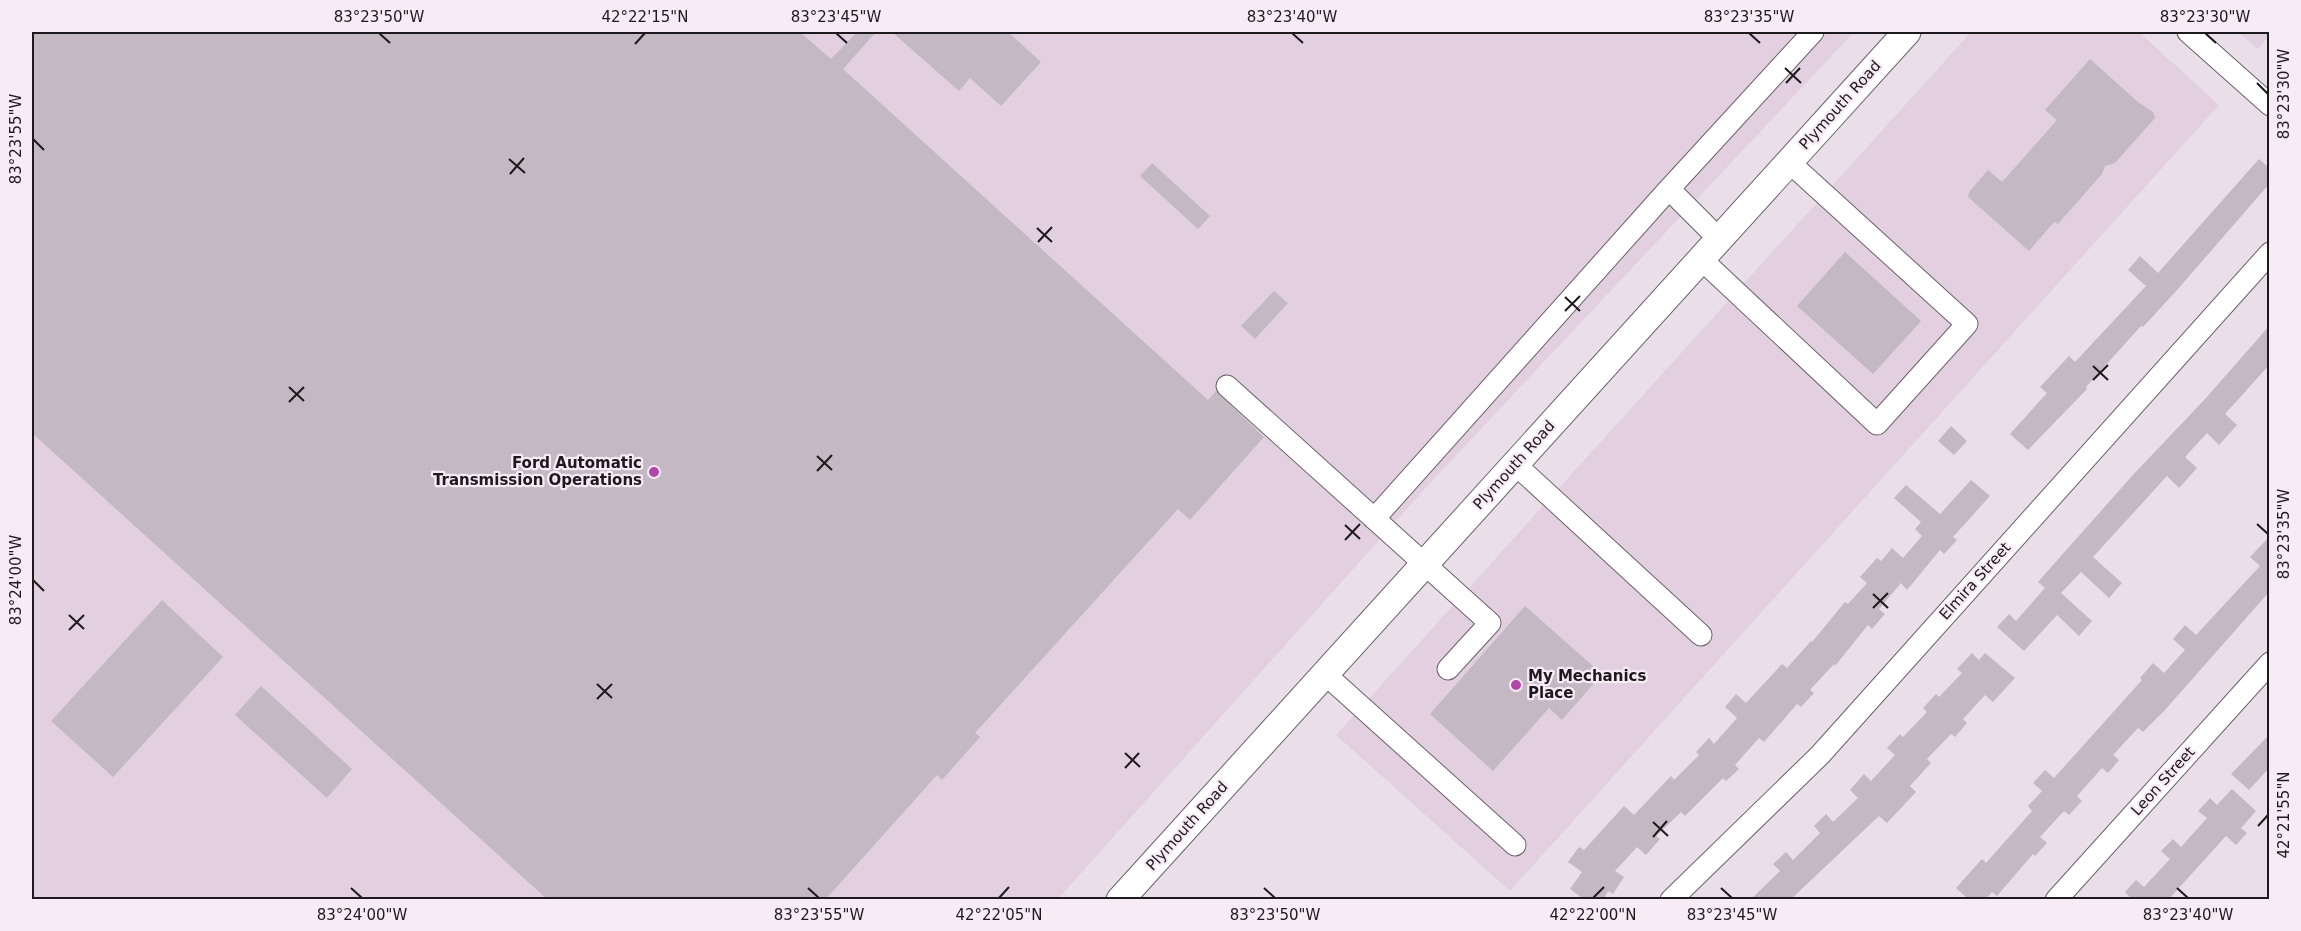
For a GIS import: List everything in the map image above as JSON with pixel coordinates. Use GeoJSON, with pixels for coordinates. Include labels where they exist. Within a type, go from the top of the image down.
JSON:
{"type":"FeatureCollection","features":[{"type":"Feature","properties":{"kind":"main road","name":"Plymouth Road"},"geometry":{"type":"LineString","coordinates":[[1120,900],[1907,32]]}},
{"type":"Feature","properties":{"kind":"street"},"geometry":{"type":"LineString","coordinates":[[1374,519],[1812,32]]}},
{"type":"Feature","properties":{"kind":"street"},"geometry":{"type":"LineString","coordinates":[[2188,32],[2270,105]]}},
{"type":"Feature","properties":{"kind":"street"},"geometry":{"type":"LineString","coordinates":[[1669,189],[1710,249],[1877,424],[1967,324],[1789,162]]}},
{"type":"Feature","properties":{"kind":"street","name":"Elmira Street"},"geometry":{"type":"LineString","coordinates":[[1671,900],[1820,755],[2270,253]]}},
{"type":"Feature","properties":{"kind":"street"},"geometry":{"type":"LineString","coordinates":[[1227,386],[1490,623],[1448,669]]}},
{"type":"Feature","properties":{"kind":"street"},"geometry":{"type":"LineString","coordinates":[[1515,464],[1701,635]]}},
{"type":"Feature","properties":{"kind":"street","name":"Leon Street"},"geometry":{"type":"LineString","coordinates":[[2056,900],[2270,663]]}},
{"type":"Feature","properties":{"kind":"street"},"geometry":{"type":"LineString","coordinates":[[1325,674],[1515,845]]}},
{"type":"Feature","properties":{"kind":"shaded area","name":"Ford Automatic Transmission Operations"},"geometry":{"type":"Polygon","coordinates":[[[32,32],[1854,32],[1432,481],[1057,900],[32,899],[32,32]]]}},
{"type":"Feature","properties":{"kind":"shaded area"},"geometry":{"type":"Polygon","coordinates":[[[1971,32],[2139,32],[2219,105],[1510,891],[1336,735],[1971,32]]]}},
{"type":"Feature","properties":{"kind":"shaded area"},"geometry":{"type":"Polygon","coordinates":[[[2238,32],[2269,32],[2269,36],[2258,49],[2238,32]]]}},
{"type":"Feature","properties":{"kind":"building","name":"Ford Automatic Transmission Operations"},"geometry":{"type":"Polygon","coordinates":[[[32,32],[800,32],[831,59],[857,32],[876,32],[843,69],[1208,400],[1216,391],[1264,437],[1190,520],[1178,509],[975,733],[980,737],[942,780],[937,775],[825,900],[548,900],[32,433],[32,32]]]}},
{"type":"Feature","properties":{"kind":"building"},"geometry":{"type":"Polygon","coordinates":[[[892,32],[1008,32],[1041,62],[1001,106],[970,78],[959,91],[892,32]]]}},
{"type":"Feature","properties":{"kind":"building"},"geometry":{"type":"Polygon","coordinates":[[[2090,59],[2138,102],[2153,112],[2155,118],[2115,163],[2105,166],[2102,174],[2058,224],[2054,222],[2029,251],[1968,197],[1970,191],[1988,170],[2002,182],[2057,120],[2045,110],[2090,59]]]}},
{"type":"Feature","properties":{"kind":"building"},"geometry":{"type":"Polygon","coordinates":[[[2259,159],[2270,169],[2270,183],[2177,290],[2143,327],[2141,326],[2086,387],[2087,389],[2028,450],[2010,434],[2047,393],[2040,387],[2069,356],[2075,362],[2146,286],[2128,270],[2140,256],[2158,273],[2259,159]]]}},
{"type":"Feature","properties":{"kind":"building"},"geometry":{"type":"Polygon","coordinates":[[[1152,163],[1210,216],[1198,229],[1140,176],[1152,163]]]}},
{"type":"Feature","properties":{"kind":"building"},"geometry":{"type":"Polygon","coordinates":[[[1845,252],[1921,321],[1873,374],[1797,306],[1845,252]]]}},
{"type":"Feature","properties":{"kind":"building"},"geometry":{"type":"Polygon","coordinates":[[[1274,291],[1288,303],[1255,339],[1241,326],[1274,291]]]}},
{"type":"Feature","properties":{"kind":"building"},"geometry":{"type":"Polygon","coordinates":[[[2270,325],[2270,364],[2225,414],[2237,425],[2219,445],[2207,433],[2185,457],[2197,468],[2179,488],[2167,476],[2093,557],[2122,583],[2109,598],[2081,572],[2061,593],[2092,621],[2079,636],[2057,615],[2024,651],[1997,627],[2009,614],[2016,621],[2045,588],[2038,582],[2270,325]]]}},
{"type":"Feature","properties":{"kind":"building"},"geometry":{"type":"Polygon","coordinates":[[[1951,426],[1967,441],[1954,455],[1938,441],[1951,426]]]}},
{"type":"Feature","properties":{"kind":"building"},"geometry":{"type":"Polygon","coordinates":[[[1971,480],[1990,496],[1953,537],[1957,540],[1944,554],[1940,550],[1907,590],[1901,583],[1879,609],[1885,614],[1872,629],[1868,625],[1835,666],[1834,664],[1810,690],[1814,693],[1801,707],[1797,704],[1764,742],[1759,738],[1735,765],[1739,769],[1726,781],[1723,778],[1685,816],[1681,812],[1656,836],[1660,839],[1646,855],[1637,847],[1615,871],[1624,877],[1613,894],[1608,891],[1603,900],[1585,900],[1570,889],[1582,872],[1568,862],[1579,847],[1584,850],[1624,806],[1634,815],[1671,776],[1674,780],[1699,755],[1696,752],[1709,738],[1714,744],[1737,718],[1725,707],[1736,694],[1746,703],[1782,664],[1787,668],[1845,602],[1848,604],[1867,583],[1860,577],[1877,558],[1881,561],[1892,548],[1903,558],[1922,536],[1915,529],[1921,522],[1894,498],[1906,485],[1940,514],[1971,480]]]}},
{"type":"Feature","properties":{"kind":"building"},"geometry":{"type":"Polygon","coordinates":[[[2270,536],[2270,591],[2164,711],[2143,732],[2138,728],[2113,755],[2119,760],[2108,773],[2102,768],[2077,796],[2082,801],[2069,815],[2064,811],[2040,837],[2047,843],[2035,856],[2033,854],[1997,896],[1992,892],[1985,900],[1969,900],[1956,888],[1982,859],[1986,863],[2032,811],[2028,806],[2042,791],[2033,783],[2045,770],[2054,778],[2142,680],[2140,678],[2153,663],[2164,673],[2185,650],[2173,639],[2185,625],[2196,635],[2260,566],[2250,557],[2270,536]]]}},
{"type":"Feature","properties":{"kind":"building"},"geometry":{"type":"Polygon","coordinates":[[[162,600],[223,657],[113,777],[51,721],[162,600]]]}},
{"type":"Feature","properties":{"kind":"building"},"geometry":{"type":"Polygon","coordinates":[[[1525,606],[1602,674],[1562,720],[1549,708],[1493,771],[1430,714],[1525,606]]]}},
{"type":"Feature","properties":{"kind":"building"},"geometry":{"type":"Polygon","coordinates":[[[1972,653],[1979,660],[1985,653],[2015,678],[1993,702],[1985,695],[1963,719],[1967,723],[1955,737],[1951,734],[1927,759],[1931,763],[1910,786],[1916,792],[1887,823],[1879,816],[1790,900],[1750,900],[1780,871],[1773,864],[1786,852],[1793,860],[1820,833],[1814,826],[1826,814],[1833,822],[1858,798],[1850,790],[1864,774],[1871,781],[1895,755],[1887,748],[1900,734],[1903,737],[1927,712],[1923,708],[1936,694],[1939,697],[1962,673],[1957,669],[1972,653]]]}},
{"type":"Feature","properties":{"kind":"building"},"geometry":{"type":"Polygon","coordinates":[[[261,686],[352,769],[327,798],[235,715],[261,686]]]}},
{"type":"Feature","properties":{"kind":"building"},"geometry":{"type":"Polygon","coordinates":[[[2270,734],[2270,767],[2249,790],[2231,774],[2270,734]]]}},
{"type":"Feature","properties":{"kind":"building"},"geometry":{"type":"Polygon","coordinates":[[[2232,789],[2256,811],[2241,828],[2247,833],[2236,845],[2226,836],[2168,900],[2133,900],[2125,892],[2136,880],[2144,887],[2170,859],[2161,851],[2173,839],[2181,847],[2207,818],[2198,811],[2210,798],[2217,805],[2232,789]]]}},
{"type":"Feature","properties":{"kind":"place","name":"Ford Automatic Transmission Operations"},"geometry":{"type":"Point","coordinates":[654,472]}},
{"type":"Feature","properties":{"kind":"place","name":"My Mechanics Place"},"geometry":{"type":"Point","coordinates":[1516,685]}}]}
